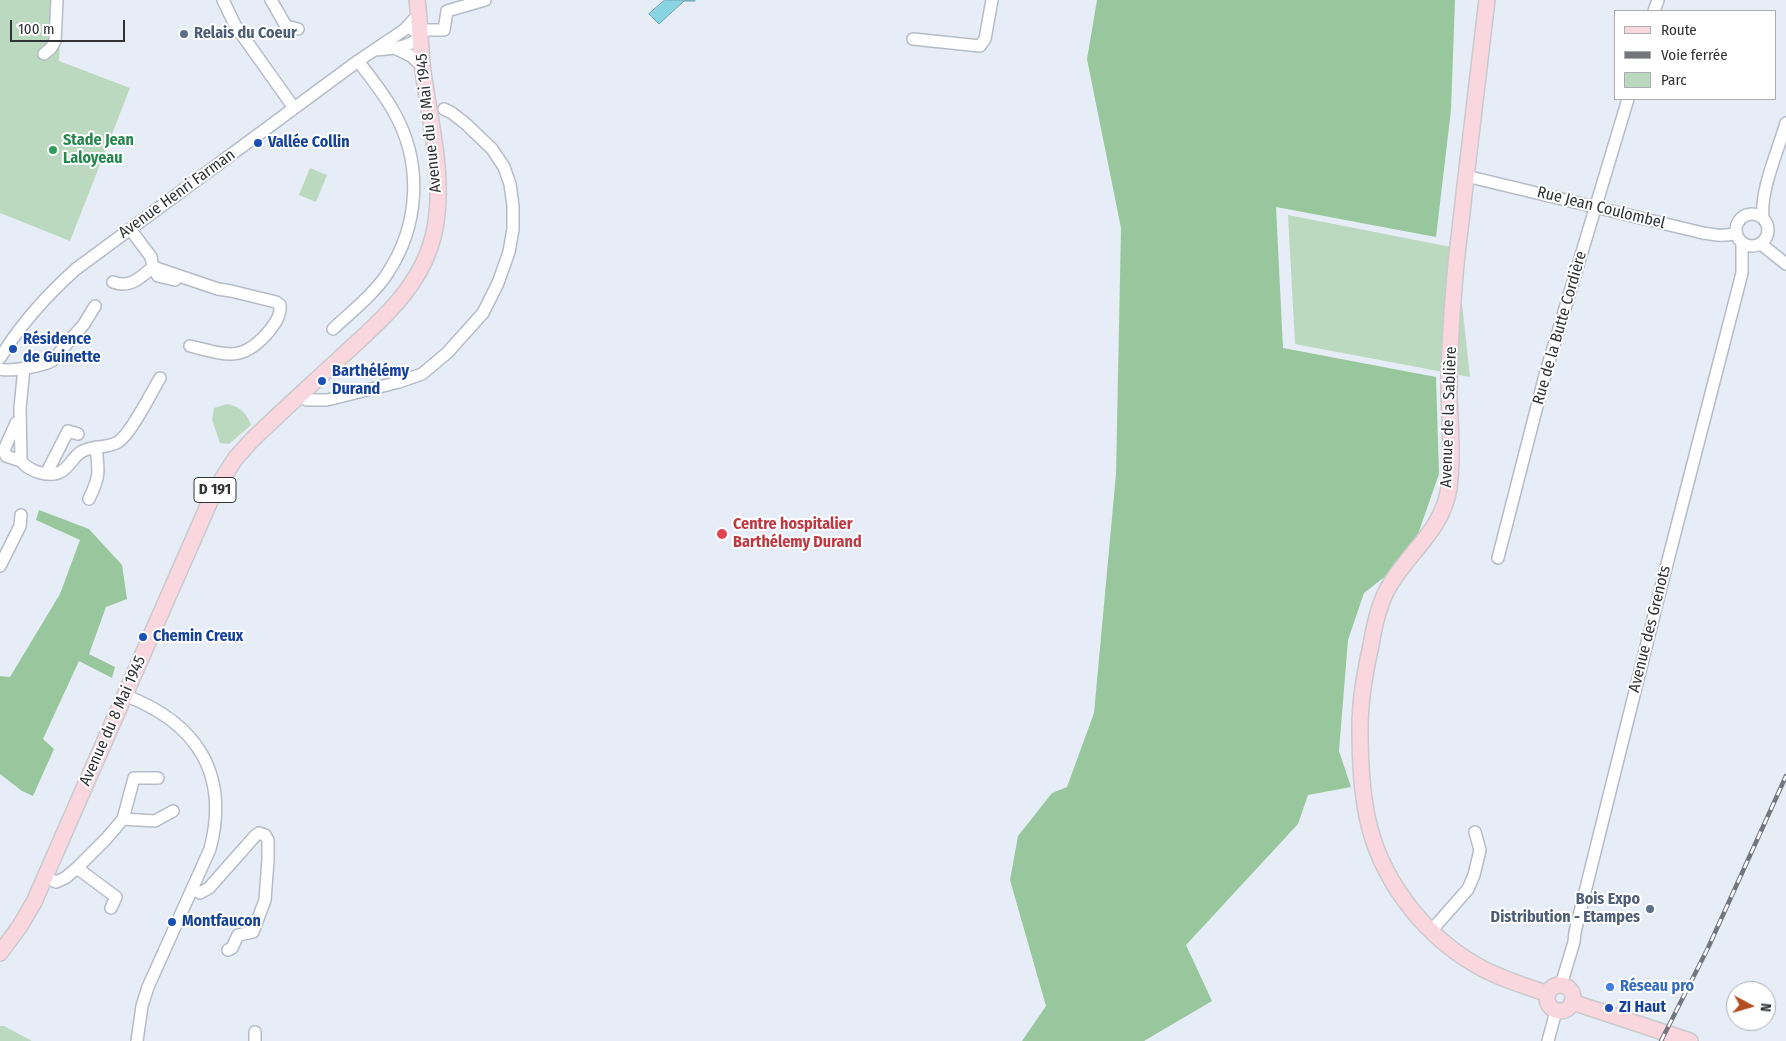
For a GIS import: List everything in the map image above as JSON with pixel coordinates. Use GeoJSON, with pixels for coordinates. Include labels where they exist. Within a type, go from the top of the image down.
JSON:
{"type":"FeatureCollection","features":[{"type":"Feature","properties":{"kind":"main road","name":"Avenue de la Sablière"},"geometry":{"type":"LineString","coordinates":[[1487,0],[1454,288],[1449,389],[1450,474],[1448,493],[1438,522],[1385,592],[1375,624],[1363,682],[1360,716],[1362,785],[1373,840],[1387,872],[1400,894],[1416,915],[1451,948],[1475,965],[1501,978],[1548,994]]}},
{"type":"Feature","properties":{"kind":"main road","name":"Avenue du 8 Mai 1945"},"geometry":{"type":"LineString","coordinates":[[0,953],[11,940],[29,911],[45,877],[214,492],[235,459],[251,441],[384,317],[413,281],[425,258],[436,220],[438,184],[431,120],[422,66],[418,7]]}},
{"type":"Feature","properties":{"kind":"main road"},"geometry":{"type":"LineString","coordinates":[[1561,985],[1568,988],[1571,992],[1572,1002],[1566,1010],[1556,1010],[1549,1006],[1548,994],[1552,988],[1561,985]]}},
{"type":"Feature","properties":{"kind":"main road"},"geometry":{"type":"LineString","coordinates":[[1572,1002],[1690,1041]]}},
{"type":"Feature","properties":{"kind":"street"},"geometry":{"type":"LineString","coordinates":[[44,54],[52,48],[55,42],[57,0]]}},
{"type":"Feature","properties":{"kind":"street"},"geometry":{"type":"LineString","coordinates":[[223,0],[235,26],[294,108]]}},
{"type":"Feature","properties":{"kind":"street"},"geometry":{"type":"LineString","coordinates":[[271,0],[286,26],[298,29]]}},
{"type":"Feature","properties":{"kind":"street"},"geometry":{"type":"LineString","coordinates":[[404,30],[420,34],[444,30],[447,11],[484,0]]}},
{"type":"Feature","properties":{"kind":"street"},"geometry":{"type":"LineString","coordinates":[[913,39],[980,46],[985,39],[992,0]]}},
{"type":"Feature","properties":{"kind":"street","name":"Avenue Henri Farman"},"geometry":{"type":"LineString","coordinates":[[0,358],[15,336],[56,287],[76,269],[358,61],[404,30],[418,7]]}},
{"type":"Feature","properties":{"kind":"street"},"geometry":{"type":"LineString","coordinates":[[374,50],[397,49],[408,45],[420,34]]}},
{"type":"Feature","properties":{"kind":"street"},"geometry":{"type":"LineString","coordinates":[[397,49],[411,56],[422,66]]}},
{"type":"Feature","properties":{"kind":"street"},"geometry":{"type":"LineString","coordinates":[[333,329],[372,293],[386,275],[407,233],[412,213],[414,192],[413,170],[405,135],[386,98],[358,61]]}},
{"type":"Feature","properties":{"kind":"street","name":"Rue de la Butte Cordière"},"geometry":{"type":"LineString","coordinates":[[1498,558],[1545,375],[1628,100]]}},
{"type":"Feature","properties":{"kind":"street"},"geometry":{"type":"LineString","coordinates":[[299,396],[307,400],[327,400],[399,382],[422,374],[447,353],[483,314],[498,283],[509,252],[513,221],[510,184],[504,167],[492,149],[466,124],[452,113],[444,110]]}},
{"type":"Feature","properties":{"kind":"street"},"geometry":{"type":"LineString","coordinates":[[1773,252],[1762,208],[1764,194],[1786,123]]}},
{"type":"Feature","properties":{"kind":"street","name":"Rue Jean Coulombel"},"geometry":{"type":"LineString","coordinates":[[1466,176],[1717,236],[1739,238]]}},
{"type":"Feature","properties":{"kind":"street"},"geometry":{"type":"LineString","coordinates":[[1764,194],[1749,214],[1739,219],[1736,224],[1739,238],[1747,246],[1758,245],[1773,252],[1786,264]]}},
{"type":"Feature","properties":{"kind":"street"},"geometry":{"type":"LineString","coordinates":[[1749,214],[1758,215],[1763,218]]}},
{"type":"Feature","properties":{"kind":"street"},"geometry":{"type":"LineString","coordinates":[[130,229],[151,257],[153,267],[158,276],[174,280],[184,279],[218,289],[232,290],[276,302],[280,305],[279,317],[263,338],[240,354],[228,355],[190,346]]}},
{"type":"Feature","properties":{"kind":"street"},"geometry":{"type":"LineString","coordinates":[[1758,245],[1768,233]]}},
{"type":"Feature","properties":{"kind":"street","name":"Avenue des Grenots"},"geometry":{"type":"LineString","coordinates":[[1739,238],[1742,273]]}},
{"type":"Feature","properties":{"kind":"street","name":"Avenue des Grenots"},"geometry":{"type":"LineString","coordinates":[[1561,985],[1742,273],[1758,245]]}},
{"type":"Feature","properties":{"kind":"street"},"geometry":{"type":"LineString","coordinates":[[113,282],[128,285],[137,281],[153,267]]}},
{"type":"Feature","properties":{"kind":"street"},"geometry":{"type":"LineString","coordinates":[[0,369],[24,368],[52,361],[84,324],[95,306]]}},
{"type":"Feature","properties":{"kind":"street"},"geometry":{"type":"LineString","coordinates":[[21,461],[20,421],[24,368]]}},
{"type":"Feature","properties":{"kind":"street"},"geometry":{"type":"LineString","coordinates":[[20,421],[16,423],[4,450],[6,456],[21,461],[25,465],[46,474],[56,474],[63,471],[80,452],[118,442],[127,432],[160,378]]}},
{"type":"Feature","properties":{"kind":"street"},"geometry":{"type":"LineString","coordinates":[[46,474],[68,431],[78,434]]}},
{"type":"Feature","properties":{"kind":"street"},"geometry":{"type":"LineString","coordinates":[[89,499],[98,480],[99,468],[96,447]]}},
{"type":"Feature","properties":{"kind":"street"},"geometry":{"type":"LineString","coordinates":[[1,561],[20,526],[20,515]]}},
{"type":"Feature","properties":{"kind":"street"},"geometry":{"type":"LineString","coordinates":[[124,695],[146,703],[183,729],[203,756],[210,771],[217,809],[210,849],[148,987],[142,1006],[137,1041]]}},
{"type":"Feature","properties":{"kind":"street"},"geometry":{"type":"LineString","coordinates":[[45,877],[56,882],[65,878],[106,839],[123,819],[134,778],[158,778]]}},
{"type":"Feature","properties":{"kind":"street"},"geometry":{"type":"LineString","coordinates":[[123,819],[155,821],[173,811]]}},
{"type":"Feature","properties":{"kind":"street"},"geometry":{"type":"LineString","coordinates":[[1431,931],[1468,889],[1474,875],[1480,850],[1475,832]]}},
{"type":"Feature","properties":{"kind":"street"},"geometry":{"type":"LineString","coordinates":[[193,889],[200,893],[208,888],[255,836],[259,833],[265,835],[268,840],[263,908],[253,932],[238,936],[232,948],[228,950]]}},
{"type":"Feature","properties":{"kind":"street"},"geometry":{"type":"LineString","coordinates":[[77,868],[116,897],[111,908]]}},
{"type":"Feature","properties":{"kind":"street"},"geometry":{"type":"LineString","coordinates":[[1548,1041],[1556,1010]]}},
{"type":"Feature","properties":{"kind":"green space","name":"Stade Jean Laloyeau"},"geometry":{"type":"Polygon","coordinates":[[[0,0],[62,0],[59,61],[130,88],[70,241],[0,213],[0,0]]]}},
{"type":"Feature","properties":{"kind":"green space"},"geometry":{"type":"Polygon","coordinates":[[[1097,0],[1455,0],[1451,110],[1436,237],[1276,207],[1283,348],[1436,377],[1439,474],[1410,557],[1364,593],[1348,640],[1339,751],[1351,787],[1308,795],[1298,824],[1186,945],[1212,1001],[1144,1041],[1022,1041],[1046,1006],[1010,880],[1018,836],[1052,793],[1067,787],[1094,713],[1116,474],[1121,228],[1087,59],[1097,0]]]}},
{"type":"Feature","properties":{"kind":"green space"},"geometry":{"type":"Polygon","coordinates":[[[310,168],[327,175],[316,202],[299,195],[310,168]]]}},
{"type":"Feature","properties":{"kind":"green space"},"geometry":{"type":"Polygon","coordinates":[[[1288,215],[1456,248],[1470,377],[1295,344],[1288,215]]]}},
{"type":"Feature","properties":{"kind":"green space"},"geometry":{"type":"Polygon","coordinates":[[[227,404],[235,406],[242,411],[251,425],[229,444],[220,443],[212,420],[214,408],[227,404]]]}},
{"type":"Feature","properties":{"kind":"green space"},"geometry":{"type":"Polygon","coordinates":[[[39,510],[89,529],[122,565],[127,599],[106,607],[89,654],[115,667],[112,678],[79,661],[43,739],[54,749],[33,796],[22,791],[0,774],[0,676],[10,677],[60,594],[80,540],[36,520],[39,510]]]}},
{"type":"Feature","properties":{"kind":"green space"},"geometry":{"type":"Polygon","coordinates":[[[0,1026],[4,1026],[32,1041],[0,1041],[0,1026]]]}},
{"type":"Feature","properties":{"kind":"water"},"geometry":{"type":"Polygon","coordinates":[[[665,0],[695,1],[684,1],[659,24],[649,14],[665,0]]]}},
{"type":"Feature","properties":{"kind":"railway"},"geometry":{"type":"LineString","coordinates":[[1661,1041],[1708,948],[1786,776]]}},
{"type":"Feature","properties":{"kind":"place","name":"Relais du Coeur"},"geometry":{"type":"Point","coordinates":[184,34]}},
{"type":"Feature","properties":{"kind":"place","name":"Vallée Collin"},"geometry":{"type":"Point","coordinates":[258,143]}},
{"type":"Feature","properties":{"kind":"place","name":"Stade Jean Laloyeau"},"geometry":{"type":"Point","coordinates":[53,150]}},
{"type":"Feature","properties":{"kind":"place","name":"Résidence de Guinette"},"geometry":{"type":"Point","coordinates":[13,349]}},
{"type":"Feature","properties":{"kind":"place","name":"Barthélémy Durand"},"geometry":{"type":"Point","coordinates":[322,381]}},
{"type":"Feature","properties":{"kind":"place","name":"Centre hospitalier Barthélemy Durand"},"geometry":{"type":"Point","coordinates":[722,534]}},
{"type":"Feature","properties":{"kind":"place","name":"Chemin Creux"},"geometry":{"type":"Point","coordinates":[143,637]}},
{"type":"Feature","properties":{"kind":"place","name":"Bois Expo Distribution - Etampes"},"geometry":{"type":"Point","coordinates":[1650,909]}},
{"type":"Feature","properties":{"kind":"place","name":"Montfaucon"},"geometry":{"type":"Point","coordinates":[172,922]}},
{"type":"Feature","properties":{"kind":"place","name":"Réseau pro"},"geometry":{"type":"Point","coordinates":[1610,987]}},
{"type":"Feature","properties":{"kind":"place","name":"ZI Haut"},"geometry":{"type":"Point","coordinates":[1609,1008]}}]}
